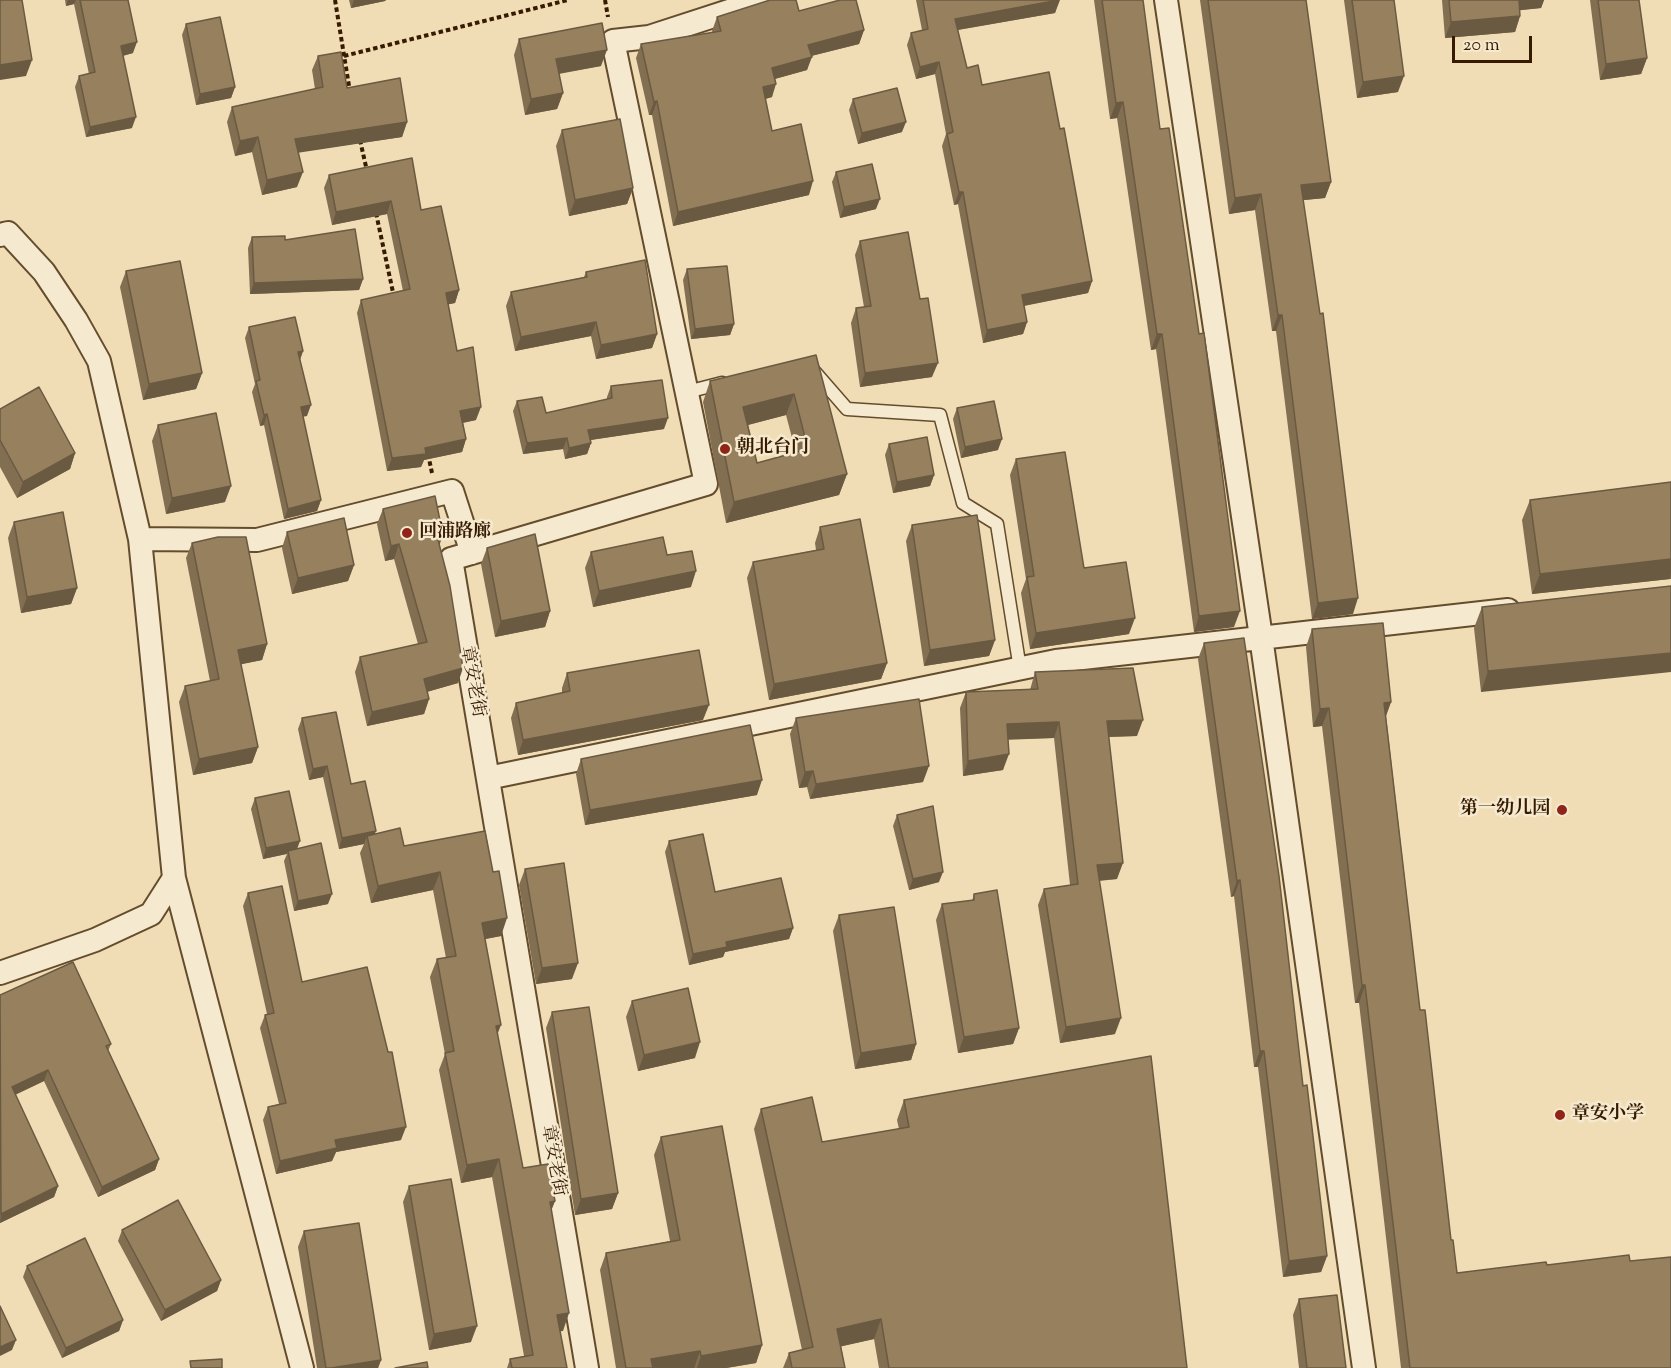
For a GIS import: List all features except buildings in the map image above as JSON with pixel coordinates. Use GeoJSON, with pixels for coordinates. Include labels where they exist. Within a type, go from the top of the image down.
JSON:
{"type":"FeatureCollection","features":[{"type":"Feature","properties":{"kind":"street"},"geometry":{"type":"LineString","coordinates":[[461,556],[706,484],[613,41],[649,37],[762,0]]}},
{"type":"Feature","properties":{"kind":"street"},"geometry":{"type":"LineString","coordinates":[[1166,0],[1261,637],[1364,1368]]}},
{"type":"Feature","properties":{"kind":"street"},"geometry":{"type":"LineString","coordinates":[[0,235],[8,233],[44,272],[76,320],[99,361],[140,539],[174,878],[302,1368]]}},
{"type":"Feature","properties":{"kind":"street","name":"章安老街"},"geometry":{"type":"LineString","coordinates":[[437,494],[452,491],[488,778],[587,1368]]}},
{"type":"Feature","properties":{"kind":"street"},"geometry":{"type":"LineString","coordinates":[[140,539],[257,540],[437,494]]}},
{"type":"Feature","properties":{"kind":"street"},"geometry":{"type":"LineString","coordinates":[[488,778],[1056,661],[1530,608]]}},
{"type":"Feature","properties":{"kind":"street"},"geometry":{"type":"LineString","coordinates":[[0,973],[95,940],[151,914],[174,878]]}},
{"type":"Feature","properties":{"kind":"lane"},"geometry":{"type":"LineString","coordinates":[[805,360],[847,409],[940,415],[963,503],[997,524],[1020,669]]}},
{"type":"Feature","properties":{"kind":"lane"},"geometry":{"type":"LineString","coordinates":[[687,392],[730,381]]}},
{"type":"Feature","properties":{"kind":"path"},"geometry":{"type":"LineString","coordinates":[[335,0],[352,100]]}},
{"type":"Feature","properties":{"kind":"path"},"geometry":{"type":"LineString","coordinates":[[344,56],[568,0]]}},
{"type":"Feature","properties":{"kind":"path"},"geometry":{"type":"LineString","coordinates":[[359,135],[369,181]]}},
{"type":"Feature","properties":{"kind":"path"},"geometry":{"type":"LineString","coordinates":[[374,205],[397,309]]}},
{"type":"Feature","properties":{"kind":"path"},"geometry":{"type":"LineString","coordinates":[[427,448],[437,494]]}},
{"type":"Feature","properties":{"kind":"place","name":"朝北台门"},"geometry":{"type":"Point","coordinates":[725,449]}},
{"type":"Feature","properties":{"kind":"place","name":"回浦路廊"},"geometry":{"type":"Point","coordinates":[407,533]}},
{"type":"Feature","properties":{"kind":"place","name":"第一幼儿园"},"geometry":{"type":"Point","coordinates":[1562,810]}},
{"type":"Feature","properties":{"kind":"place","name":"章安小学"},"geometry":{"type":"Point","coordinates":[1560,1115]}}]}
